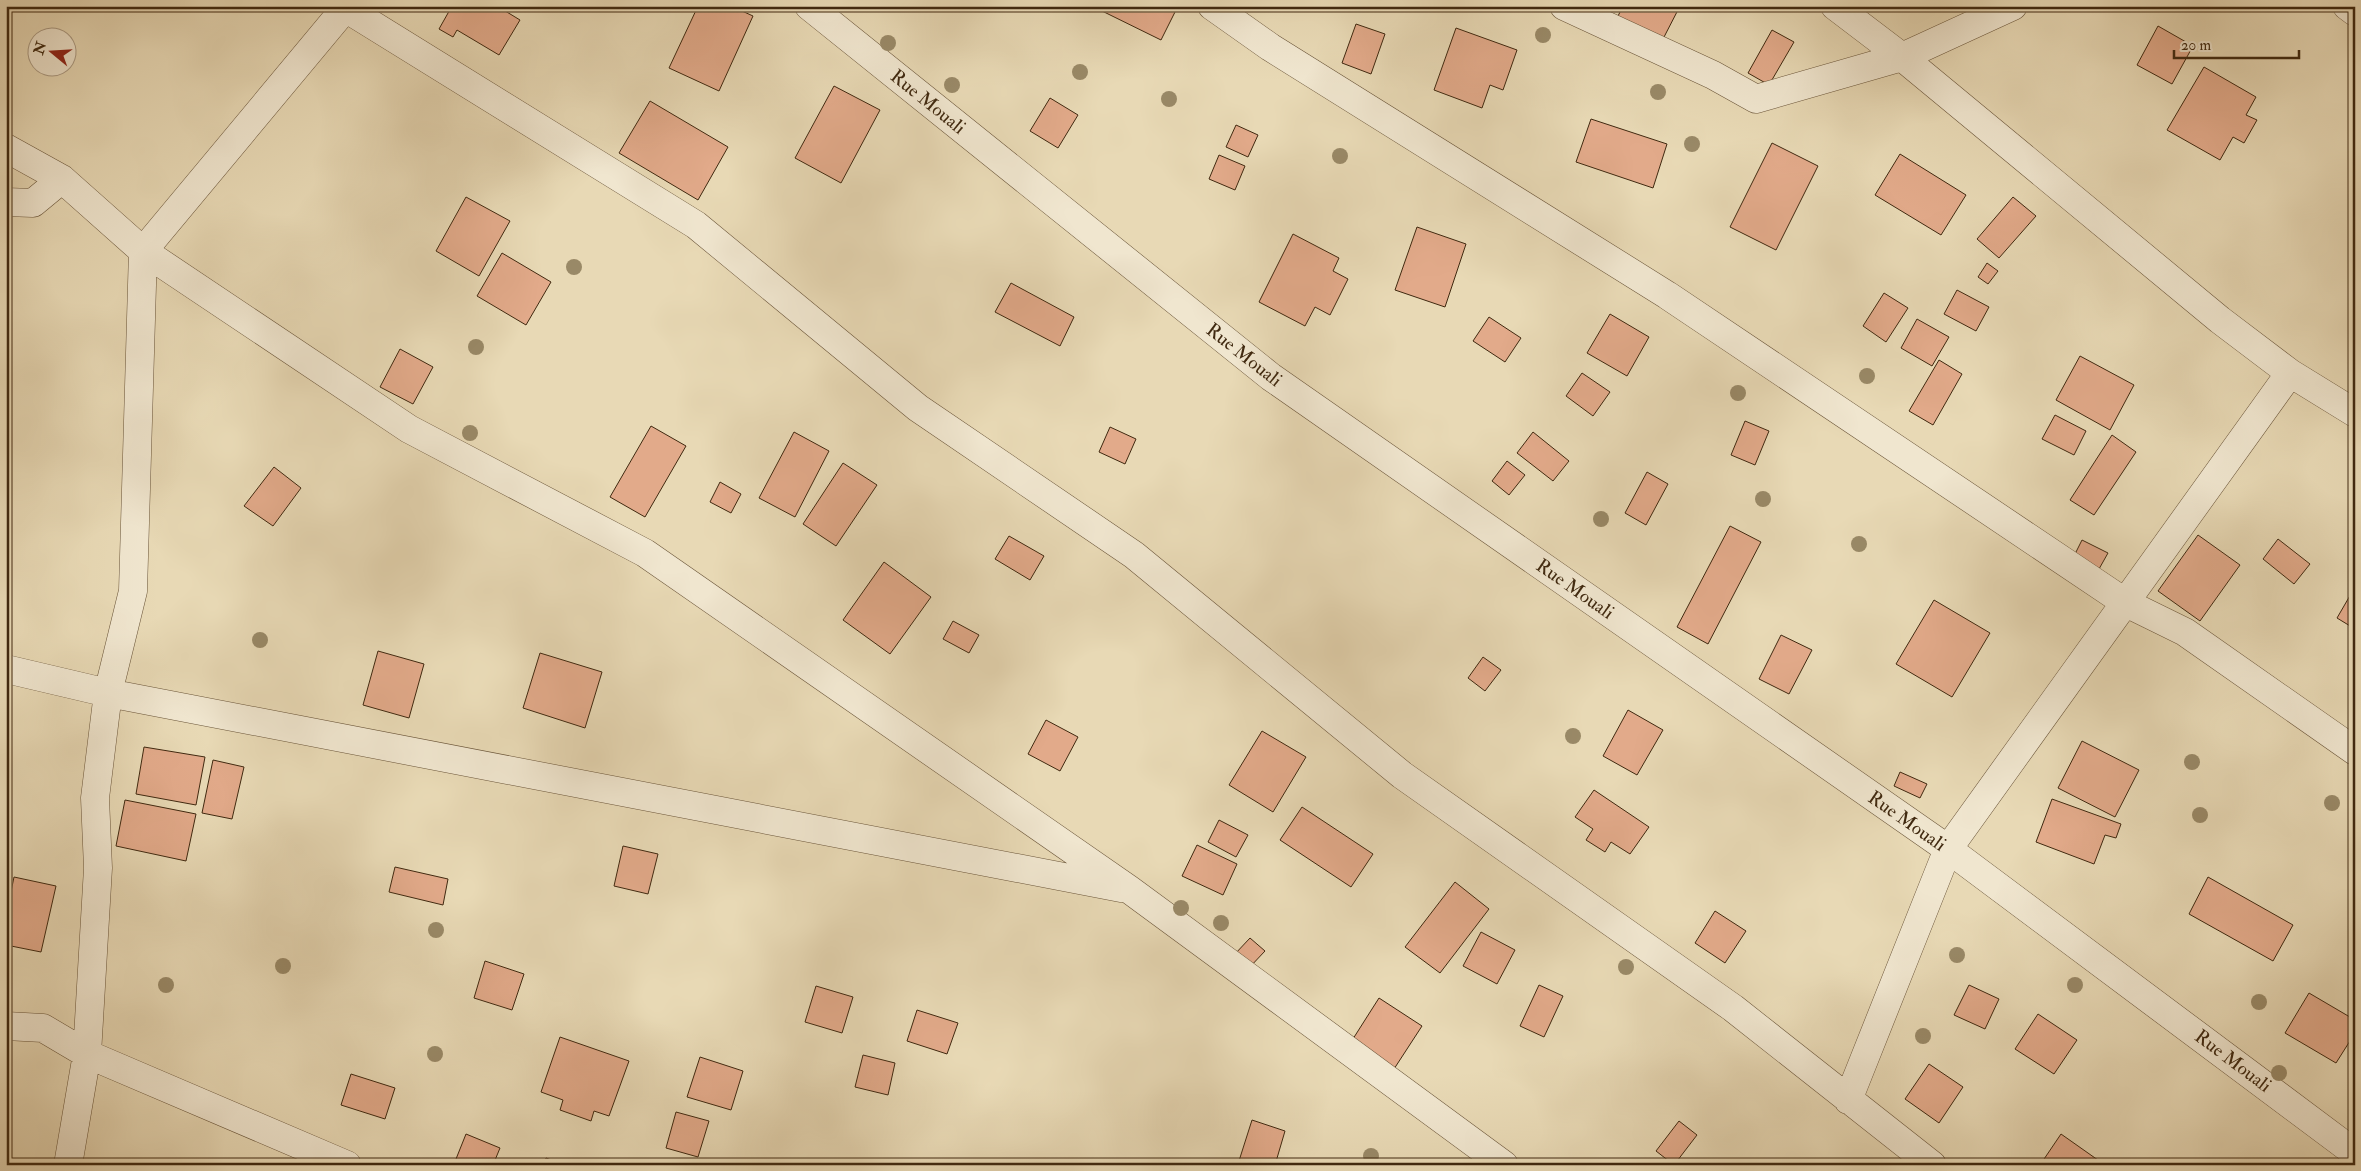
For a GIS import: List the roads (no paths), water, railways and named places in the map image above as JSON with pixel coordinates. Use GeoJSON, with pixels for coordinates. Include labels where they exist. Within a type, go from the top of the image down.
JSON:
{"type":"FeatureCollection","features":[{"type":"Feature","properties":{"kind":"street","name":"Rue Mouali"},"geometry":{"type":"LineString","coordinates":[[810,6],[1271,377],[1948,849],[2355,1153]]}},
{"type":"Feature","properties":{"kind":"street"},"geometry":{"type":"LineString","coordinates":[[1212,6],[1270,46],[1668,295],[2126,603],[2185,632],[2355,751]]}},
{"type":"Feature","properties":{"kind":"street"},"geometry":{"type":"LineString","coordinates":[[1564,6],[1713,75],[1756,99],[1902,57],[2013,6]]}},
{"type":"Feature","properties":{"kind":"street"},"geometry":{"type":"LineString","coordinates":[[1835,6],[1902,57],[2220,320],[2290,373],[2355,414]]}},
{"type":"Feature","properties":{"kind":"street"},"geometry":{"type":"LineString","coordinates":[[2347,6],[2355,12]]}},
{"type":"Feature","properties":{"kind":"street"},"geometry":{"type":"LineString","coordinates":[[68,1165],[88,1054],[98,868],[95,798],[108,693],[132,591],[143,251],[345,7],[696,225],[918,408],[1134,555],[1402,774],[1733,1008],[1932,1165]]}},
{"type":"Feature","properties":{"kind":"street"},"geometry":{"type":"LineString","coordinates":[[6,148],[62,179],[143,251],[409,429],[645,553],[1130,890],[1504,1165]]}},
{"type":"Feature","properties":{"kind":"street"},"geometry":{"type":"LineString","coordinates":[[6,224],[62,179]]}},
{"type":"Feature","properties":{"kind":"street"},"geometry":{"type":"LineString","coordinates":[[6,202],[33,203]]}},
{"type":"Feature","properties":{"kind":"street"},"geometry":{"type":"LineString","coordinates":[[1848,1100],[1948,849],[2290,373]]}},
{"type":"Feature","properties":{"kind":"street"},"geometry":{"type":"LineString","coordinates":[[6,669],[108,693],[1130,890]]}},
{"type":"Feature","properties":{"kind":"street"},"geometry":{"type":"LineString","coordinates":[[6,1026],[43,1028],[88,1054],[347,1165]]}}]}
